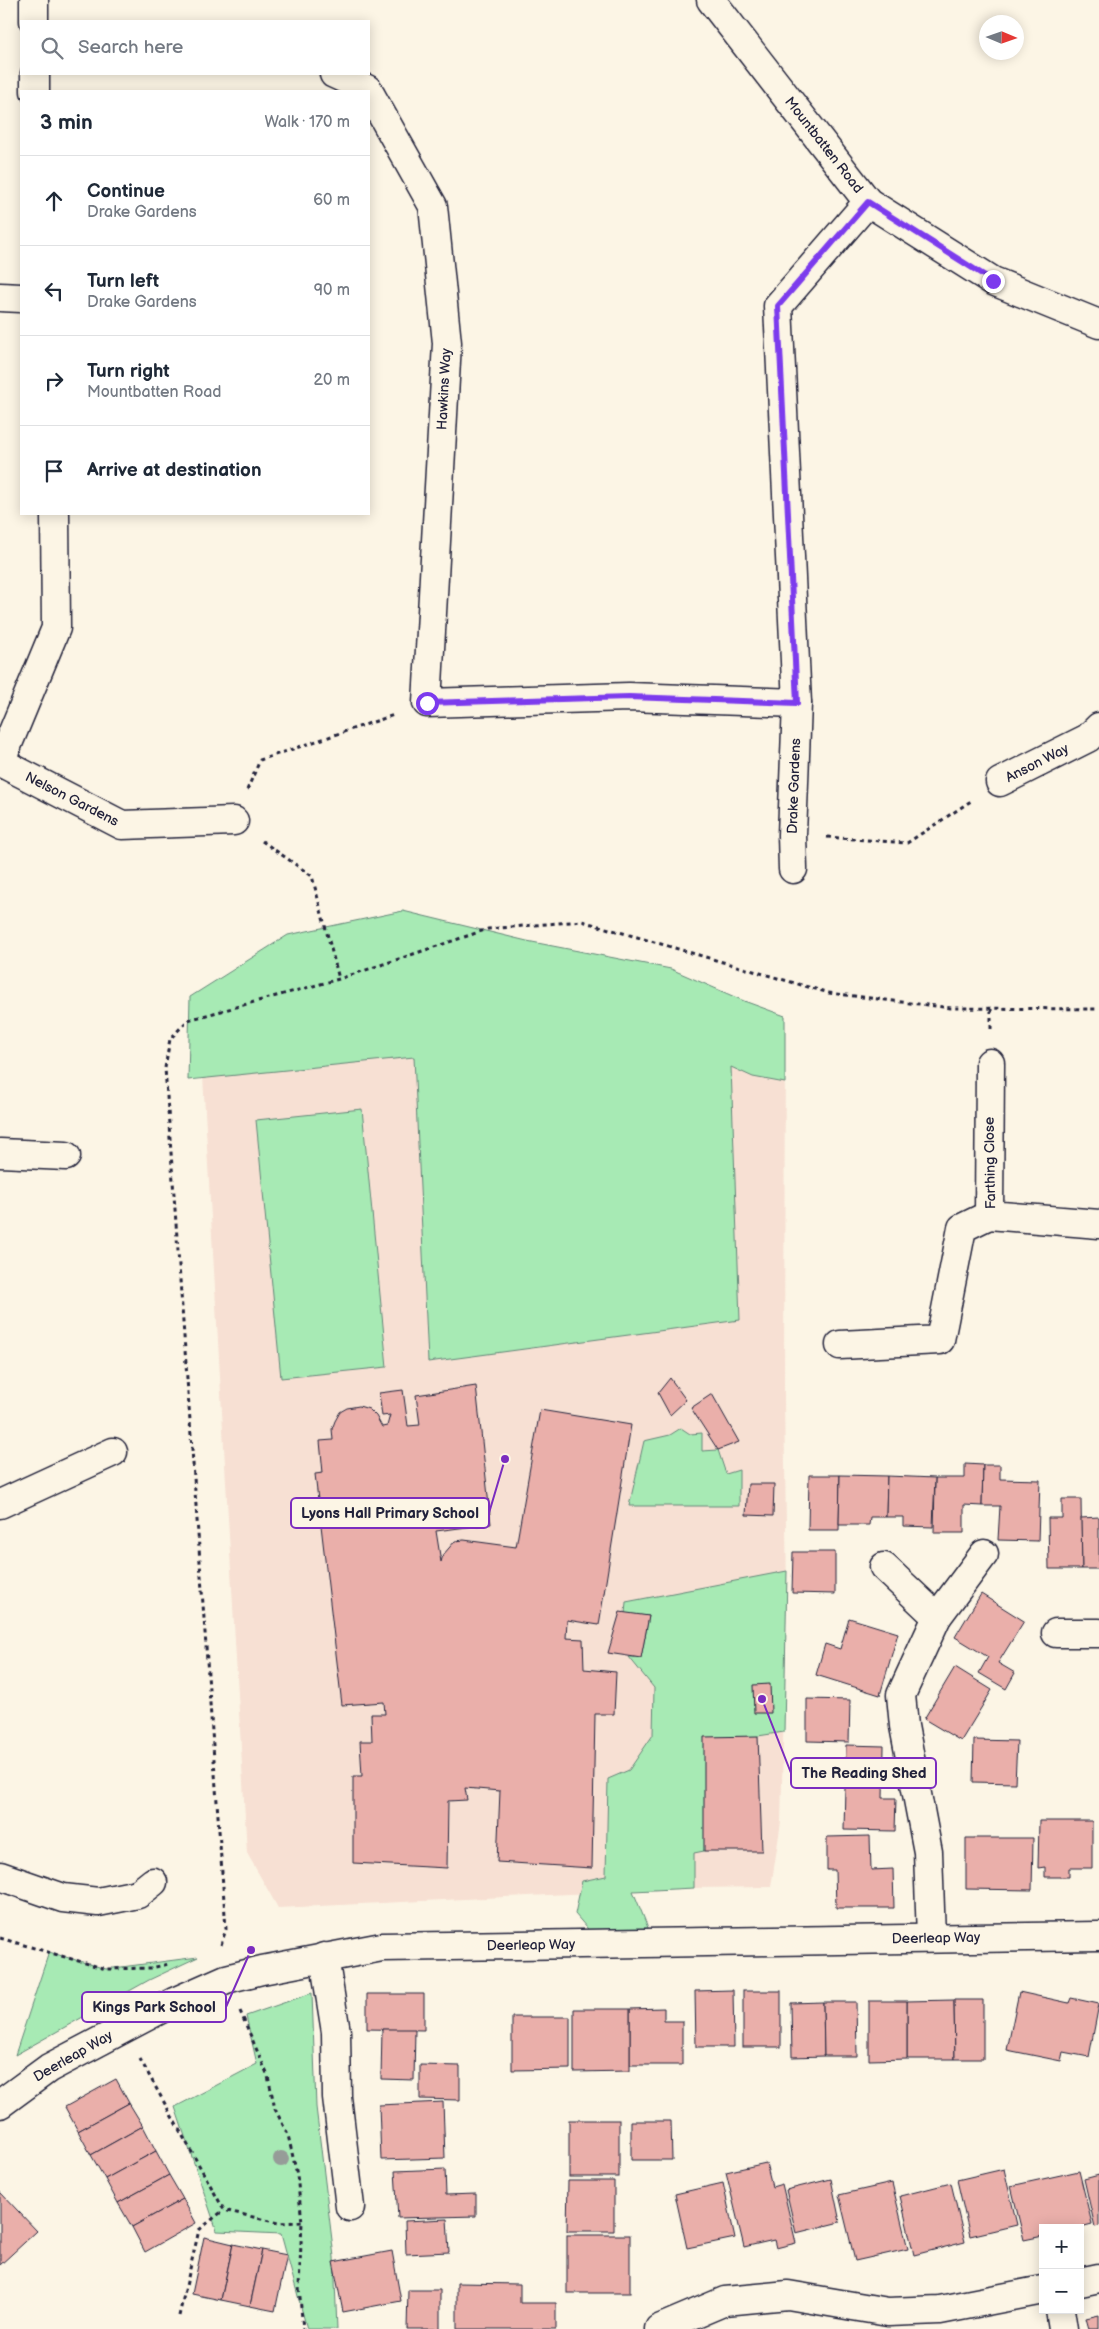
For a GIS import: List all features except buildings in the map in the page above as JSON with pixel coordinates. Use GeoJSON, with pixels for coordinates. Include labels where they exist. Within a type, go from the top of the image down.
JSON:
{"type":"FeatureCollection","features":[{"type":"Feature","properties":{"kind":"street"},"geometry":{"type":"LineString","coordinates":[[34,0],[34,20]]}},
{"type":"Feature","properties":{"kind":"street","name":"Mountbatten Road"},"geometry":{"type":"LineString","coordinates":[[711,0],[868,202],[993,281],[1099,324]]}},
{"type":"Feature","properties":{"kind":"street"},"geometry":{"type":"LineString","coordinates":[[35,75],[35,90]]}},
{"type":"Feature","properties":{"kind":"street","name":"Hawkins Way"},"geometry":{"type":"LineString","coordinates":[[336,75],[368,90]]}},
{"type":"Feature","properties":{"kind":"street","name":"Hawkins Way"},"geometry":{"type":"LineString","coordinates":[[370,93],[433,206],[446,333],[427,703]]}},
{"type":"Feature","properties":{"kind":"street","name":"Drake Gardens"},"geometry":{"type":"LineString","coordinates":[[792,869],[797,703],[778,306],[868,202]]}},
{"type":"Feature","properties":{"kind":"street"},"geometry":{"type":"LineString","coordinates":[[0,298],[20,298]]}},
{"type":"Feature","properties":{"kind":"street","name":"Nelson Gardens"},"geometry":{"type":"LineString","coordinates":[[55,515],[56,628],[1,763],[122,825],[234,821]]}},
{"type":"Feature","properties":{"kind":"street"},"geometry":{"type":"LineString","coordinates":[[427,703],[629,697],[797,703]]}},
{"type":"Feature","properties":{"kind":"street","name":"Anson Way"},"geometry":{"type":"LineString","coordinates":[[1000,782],[1088,738],[1099,727]]}},
{"type":"Feature","properties":{"kind":"street","name":"Farthing Close"},"geometry":{"type":"LineString","coordinates":[[990,1063],[988,1215],[1099,1224]]}},
{"type":"Feature","properties":{"kind":"street"},"geometry":{"type":"LineString","coordinates":[[0,1153],[66,1156]]}},
{"type":"Feature","properties":{"kind":"street"},"geometry":{"type":"LineString","coordinates":[[840,1345],[940,1340],[962,1228],[988,1215]]}},
{"type":"Feature","properties":{"kind":"street"},"geometry":{"type":"LineString","coordinates":[[0,1504],[113,1452]]}},
{"type":"Feature","properties":{"kind":"street"},"geometry":{"type":"LineString","coordinates":[[931,1938],[928,1852],[904,1726],[901,1694],[937,1617],[984,1554]]}},
{"type":"Feature","properties":{"kind":"street"},"geometry":{"type":"LineString","coordinates":[[884,1567],[937,1617]]}},
{"type":"Feature","properties":{"kind":"street"},"geometry":{"type":"LineString","coordinates":[[1056,1633],[1099,1633]]}},
{"type":"Feature","properties":{"kind":"street"},"geometry":{"type":"LineString","coordinates":[[0,1876],[63,1898],[98,1902],[138,1894],[153,1882]]}},
{"type":"Feature","properties":{"kind":"street","name":"Deerleap Way"},"geometry":{"type":"LineString","coordinates":[[0,2104],[48,2068],[123,2027],[226,1979],[324,1957],[382,1947],[1099,1936]]}},
{"type":"Feature","properties":{"kind":"street"},"geometry":{"type":"LineString","coordinates":[[324,1957],[336,2032],[337,2097],[350,2207]]}},
{"type":"Feature","properties":{"kind":"street"},"geometry":{"type":"LineString","coordinates":[[1084,2281],[1099,2278]]}},
{"type":"Feature","properties":{"kind":"street"},"geometry":{"type":"LineString","coordinates":[[659,2329],[724,2301],[788,2295],[888,2312],[940,2310],[1039,2291]]}},
{"type":"Feature","properties":{"kind":"street"},"geometry":{"type":"LineString","coordinates":[[1061,2314],[1063,2329]]}},
{"type":"Feature","properties":{"kind":"path"},"geometry":{"type":"LineString","coordinates":[[339,979],[312,876],[234,821],[260,760],[427,703]]}},
{"type":"Feature","properties":{"kind":"path"},"geometry":{"type":"LineString","coordinates":[[792,835],[907,843],[1000,782]]}},
{"type":"Feature","properties":{"kind":"path"},"geometry":{"type":"LineString","coordinates":[[213,1949],[221,1945],[226,1929],[165,1068],[170,1039],[188,1020],[339,979],[488,929],[582,921],[829,993],[950,1008],[1099,1010]]}},
{"type":"Feature","properties":{"kind":"path"},"geometry":{"type":"LineString","coordinates":[[0,1938],[106,1969],[151,1968],[170,1964]]}},
{"type":"Feature","properties":{"kind":"path"},"geometry":{"type":"LineString","coordinates":[[226,1979],[268,2076],[275,2109],[288,2135],[298,2175],[302,2222],[299,2287],[303,2329]]}},
{"type":"Feature","properties":{"kind":"path"},"geometry":{"type":"LineString","coordinates":[[123,2027],[224,2210],[278,2222],[302,2222]]}},
{"type":"Feature","properties":{"kind":"path"},"geometry":{"type":"LineString","coordinates":[[179,2316],[199,2230],[224,2210]]}},
{"type":"Feature","properties":{"kind":"shaded area"},"geometry":{"type":"Polygon","coordinates":[[[785,1016],[784,1400],[787,1589],[781,1822],[771,1887],[694,1888],[278,1908],[247,1853],[201,1041],[785,1016]]]}},
{"type":"Feature","properties":{"kind":"green space"},"geometry":{"type":"Polygon","coordinates":[[[403,911],[527,941],[671,969],[744,1001],[785,1016],[785,1083],[753,1077],[731,1067],[740,1320],[428,1362],[414,1057],[188,1080],[190,997],[288,935],[403,911]]]}},
{"type":"Feature","properties":{"kind":"green space"},"geometry":{"type":"Polygon","coordinates":[[[362,1109],[387,1367],[281,1378],[256,1120],[362,1109]]]}},
{"type":"Feature","properties":{"kind":"green space"},"geometry":{"type":"Polygon","coordinates":[[[681,1428],[690,1434],[702,1433],[702,1451],[718,1450],[726,1474],[739,1470],[739,1506],[629,1506],[644,1441],[670,1435],[681,1428]]]}},
{"type":"Feature","properties":{"kind":"green space"},"geometry":{"type":"Polygon","coordinates":[[[787,1571],[784,1732],[758,1736],[704,1851],[694,1853],[694,1888],[633,1891],[651,1935],[606,1950],[575,1914],[582,1881],[606,1876],[608,1779],[629,1770],[653,1735],[654,1688],[629,1657],[641,1657],[649,1616],[625,1614],[626,1602],[787,1571]]]}},
{"type":"Feature","properties":{"kind":"green space"},"geometry":{"type":"Polygon","coordinates":[[[49,1952],[106,1969],[198,1957],[149,1980],[15,2055],[49,1952]]]}},
{"type":"Feature","properties":{"kind":"green space"},"geometry":{"type":"Polygon","coordinates":[[[312,1993],[316,2107],[334,2257],[337,2329],[307,2329],[281,2234],[217,2231],[175,2107],[257,2064],[246,2016],[312,1993]]]}},
{"type":"Feature","properties":{"kind":"place","name":"Lyons Hall Primary School"},"geometry":{"type":"Point","coordinates":[505,1459]}},
{"type":"Feature","properties":{"kind":"place","name":"The Reading Shed"},"geometry":{"type":"Point","coordinates":[762,1699]}},
{"type":"Feature","properties":{"kind":"place","name":"Kings Park School"},"geometry":{"type":"Point","coordinates":[251,1950]}},
{"type":"Feature","properties":{"kind":"route"},"geometry":{"type":"LineString","coordinates":[[427,703],[629,697],[797,703],[778,306],[868,202],[993,281]]}}]}
